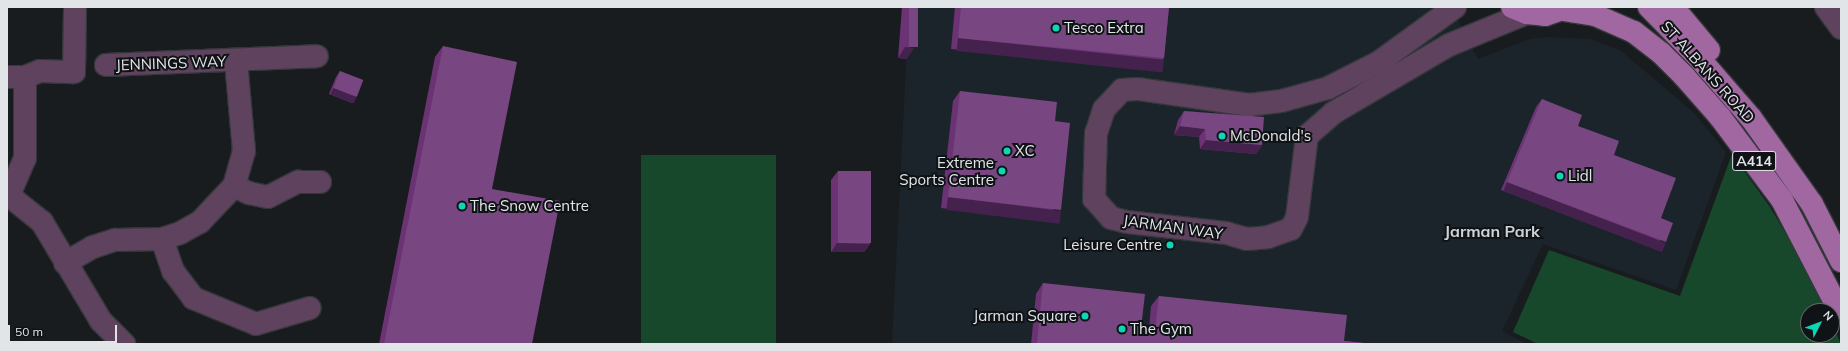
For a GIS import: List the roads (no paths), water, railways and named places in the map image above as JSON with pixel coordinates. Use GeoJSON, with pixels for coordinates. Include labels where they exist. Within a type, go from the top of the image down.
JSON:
{"type":"FeatureCollection","features":[{"type":"Feature","properties":{"kind":"main road","name":"ST ALBANS ROAD"},"geometry":{"type":"LineString","coordinates":[[1649,7],[1699,58],[1746,112],[1812,204],[1841,262]]}},
{"type":"Feature","properties":{"kind":"main road","name":"A414"},"geometry":{"type":"LineString","coordinates":[[1673,7],[1761,117],[1812,204]]}},
{"type":"Feature","properties":{"kind":"main road"},"geometry":{"type":"LineString","coordinates":[[1519,10],[1545,15],[1565,9]]}},
{"type":"Feature","properties":{"kind":"main road","name":"ST ALBANS ROAD"},"geometry":{"type":"LineString","coordinates":[[1565,9],[1595,15],[1634,32],[1661,53],[1684,76],[1720,118],[1782,200],[1841,314]]}},
{"type":"Feature","properties":{"kind":"street","name":"JARMAN WAY"},"geometry":{"type":"LineString","coordinates":[[1455,7],[1380,62],[1328,88],[1282,101],[1250,105],[1137,89],[1122,90],[1104,109],[1096,134],[1094,200],[1111,218],[1127,222],[1226,233],[1247,239],[1268,237],[1291,229],[1297,217],[1307,136],[1333,113],[1449,45],[1519,10]]}},
{"type":"Feature","properties":{"kind":"street"},"geometry":{"type":"LineString","coordinates":[[1826,7],[1841,28]]}},
{"type":"Feature","properties":{"kind":"street"},"geometry":{"type":"LineString","coordinates":[[75,11],[74,72],[40,71],[16,77],[25,158],[8,194],[42,222],[65,263],[101,321],[124,344]]}},
{"type":"Feature","properties":{"kind":"street","name":"JENNINGS WAY"},"geometry":{"type":"LineString","coordinates":[[106,65],[236,61],[317,56]]}},
{"type":"Feature","properties":{"kind":"street","name":"JENNINGS WAY"},"geometry":{"type":"LineString","coordinates":[[65,263],[93,247],[116,240],[162,239],[180,233],[200,222],[234,186],[244,151],[236,61]]}},
{"type":"Feature","properties":{"kind":"street"},"geometry":{"type":"LineString","coordinates":[[234,186],[249,193],[268,197],[298,182],[320,182]]}},
{"type":"Feature","properties":{"kind":"street"},"geometry":{"type":"LineString","coordinates":[[162,239],[173,271],[193,298],[256,324],[310,308]]}},
{"type":"Feature","properties":{"kind":"place","name":"Tesco Extra"},"geometry":{"type":"Point","coordinates":[1056,28]}},
{"type":"Feature","properties":{"kind":"place","name":"McDonald's"},"geometry":{"type":"Point","coordinates":[1222,136]}},
{"type":"Feature","properties":{"kind":"place","name":"XC"},"geometry":{"type":"Point","coordinates":[1007,151]}},
{"type":"Feature","properties":{"kind":"place","name":"Extreme Sports Centre"},"geometry":{"type":"Point","coordinates":[1002,171]}},
{"type":"Feature","properties":{"kind":"place","name":"Lidl"},"geometry":{"type":"Point","coordinates":[1560,176]}},
{"type":"Feature","properties":{"kind":"place","name":"The Snow Centre"},"geometry":{"type":"Point","coordinates":[462,206]}},
{"type":"Feature","properties":{"kind":"place","name":"Leisure Centre"},"geometry":{"type":"Point","coordinates":[1170,245]}},
{"type":"Feature","properties":{"kind":"place","name":"Jarman Square"},"geometry":{"type":"Point","coordinates":[1085,316]}},
{"type":"Feature","properties":{"kind":"place","name":"The Gym"},"geometry":{"type":"Point","coordinates":[1122,329]}},
{"type":"Feature","properties":{"kind":"district","name":"Jarman Park"},"geometry":{"type":"Point","coordinates":[1492,231]}}]}
